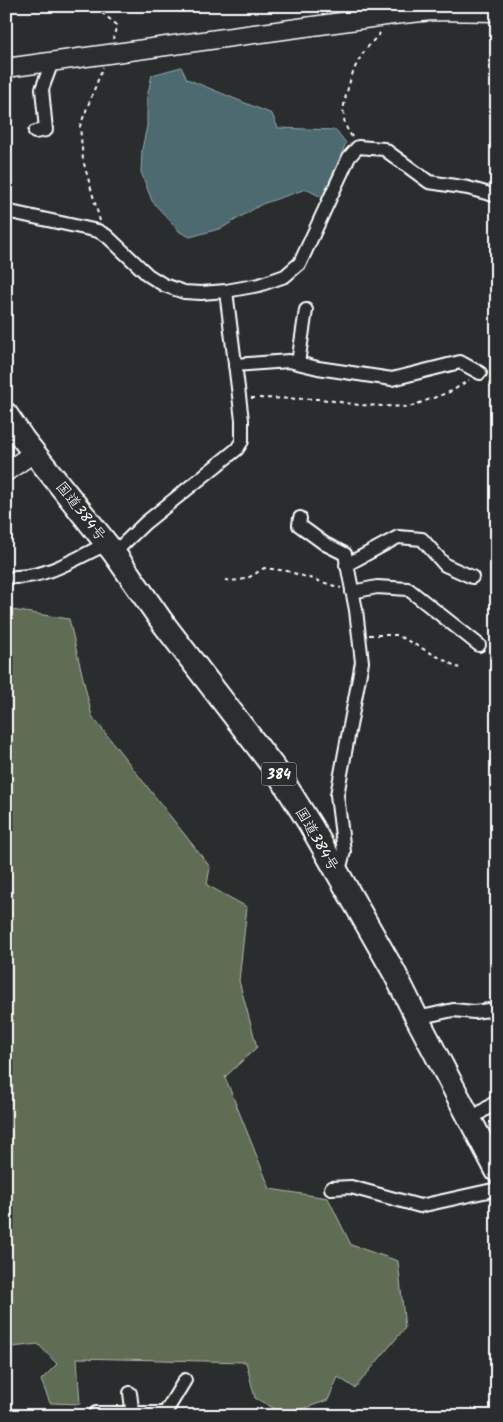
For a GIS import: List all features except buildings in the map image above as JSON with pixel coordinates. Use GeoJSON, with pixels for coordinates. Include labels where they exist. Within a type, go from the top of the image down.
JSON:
{"type":"FeatureCollection","features":[{"type":"Feature","properties":{"kind":"highway","name":"国道384号"},"geometry":{"type":"LineString","coordinates":[[6,414],[110,548],[163,622],[278,773],[394,972],[416,1018],[497,1171]]}},
{"type":"Feature","properties":{"kind":"street"},"geometry":{"type":"LineString","coordinates":[[6,68],[431,9],[497,12]]}},
{"type":"Feature","properties":{"kind":"street"},"geometry":{"type":"LineString","coordinates":[[35,132],[46,130],[42,90],[52,62]]}},
{"type":"Feature","properties":{"kind":"street"},"geometry":{"type":"LineString","coordinates":[[6,211],[98,231],[148,275],[164,285],[184,292],[201,293],[259,285],[285,276],[300,262],[350,157],[358,147],[384,149],[429,182],[468,188],[497,196]]}},
{"type":"Feature","properties":{"kind":"street"},"geometry":{"type":"LineString","coordinates":[[15,577],[24,577],[54,570],[110,548],[145,523],[237,449],[242,441],[242,420],[226,291]]}},
{"type":"Feature","properties":{"kind":"street"},"geometry":{"type":"LineString","coordinates":[[298,363],[306,310]]}},
{"type":"Feature","properties":{"kind":"street"},"geometry":{"type":"LineString","coordinates":[[235,365],[289,361],[318,368],[392,379],[460,362],[480,373]]}},
{"type":"Feature","properties":{"kind":"street"},"geometry":{"type":"LineString","coordinates":[[6,472],[35,452]]}},
{"type":"Feature","properties":{"kind":"street"},"geometry":{"type":"LineString","coordinates":[[300,518],[299,524],[325,544],[344,554],[356,610],[362,662],[337,795],[344,852],[338,874]]}},
{"type":"Feature","properties":{"kind":"street"},"geometry":{"type":"LineString","coordinates":[[346,565],[398,537],[422,539],[445,565],[472,577]]}},
{"type":"Feature","properties":{"kind":"street"},"geometry":{"type":"LineString","coordinates":[[352,592],[377,587],[408,588],[479,645]]}},
{"type":"Feature","properties":{"kind":"street"},"geometry":{"type":"LineString","coordinates":[[416,1018],[453,1010],[474,1012],[497,1009]]}},
{"type":"Feature","properties":{"kind":"street"},"geometry":{"type":"LineString","coordinates":[[470,1120],[497,1101]]}},
{"type":"Feature","properties":{"kind":"street"},"geometry":{"type":"LineString","coordinates":[[331,1188],[351,1187],[420,1206],[497,1190]]}},
{"type":"Feature","properties":{"kind":"street"},"geometry":{"type":"LineString","coordinates":[[96,1413],[165,1413],[185,1380]]}},
{"type":"Feature","properties":{"kind":"street"},"geometry":{"type":"LineString","coordinates":[[130,1393],[132,1414]]}},
{"type":"Feature","properties":{"kind":"path"},"geometry":{"type":"LineString","coordinates":[[98,6],[101,12],[117,25],[109,54],[80,126],[83,160],[103,234]]}},
{"type":"Feature","properties":{"kind":"path"},"geometry":{"type":"LineString","coordinates":[[358,147],[345,125],[344,117],[345,100],[350,80],[354,67],[362,54],[393,15]]}},
{"type":"Feature","properties":{"kind":"path"},"geometry":{"type":"LineString","coordinates":[[238,397],[321,399],[359,405],[409,407],[452,391],[480,373]]}},
{"type":"Feature","properties":{"kind":"path"},"geometry":{"type":"LineString","coordinates":[[225,580],[240,581],[249,578],[264,568],[287,571],[352,592]]}},
{"type":"Feature","properties":{"kind":"path"},"geometry":{"type":"LineString","coordinates":[[359,635],[397,635],[459,668]]}},
{"type":"Feature","properties":{"kind":"green space"},"geometry":{"type":"Polygon","coordinates":[[[6,609],[69,619],[92,716],[210,867],[207,885],[247,907],[239,981],[257,1047],[225,1077],[270,1189],[328,1198],[351,1245],[398,1261],[405,1328],[355,1388],[338,1377],[328,1400],[286,1415],[255,1398],[246,1362],[77,1358],[80,1404],[50,1403],[41,1380],[57,1364],[38,1344],[13,1347],[6,1358],[6,609]]]}},
{"type":"Feature","properties":{"kind":"water"},"geometry":{"type":"Polygon","coordinates":[[[181,67],[187,79],[272,114],[278,128],[336,130],[346,143],[323,198],[306,189],[262,204],[222,228],[190,237],[180,232],[152,201],[141,172],[142,149],[147,126],[147,97],[152,75],[181,67]]]}}]}
